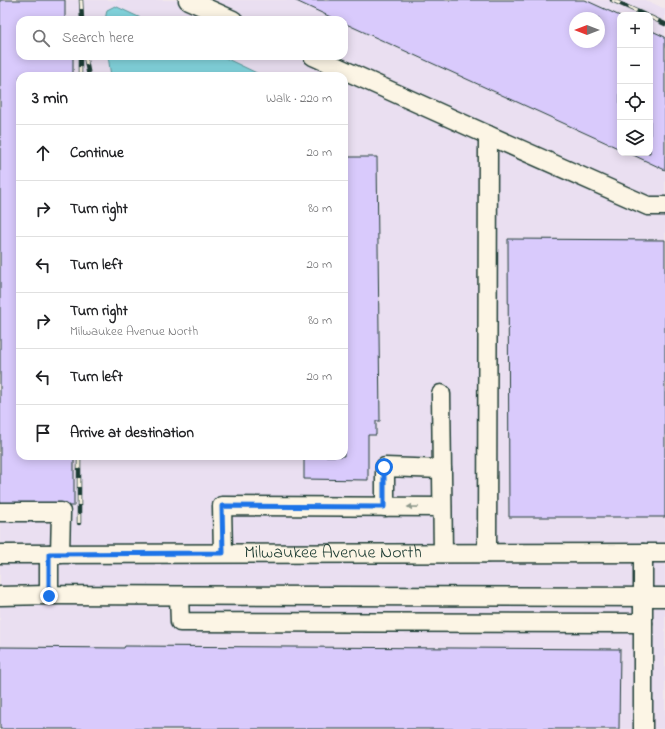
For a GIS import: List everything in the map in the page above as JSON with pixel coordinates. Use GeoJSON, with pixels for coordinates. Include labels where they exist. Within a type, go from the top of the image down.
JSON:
{"type":"FeatureCollection","features":[{"type":"Feature","properties":{"kind":"street"},"geometry":{"type":"LineString","coordinates":[[188,0],[224,16]]}},
{"type":"Feature","properties":{"kind":"street"},"geometry":{"type":"LineString","coordinates":[[322,60],[648,206],[665,206]]}},
{"type":"Feature","properties":{"kind":"street"},"geometry":{"type":"LineString","coordinates":[[487,553],[488,135]]}},
{"type":"Feature","properties":{"kind":"street"},"geometry":{"type":"LineString","coordinates":[[441,394],[443,553]]}},
{"type":"Feature","properties":{"kind":"street"},"geometry":{"type":"LineString","coordinates":[[384,507],[384,467],[442,469]]}},
{"type":"Feature","properties":{"kind":"street"},"geometry":{"type":"LineString","coordinates":[[223,553],[222,506],[442,507]]}},
{"type":"Feature","properties":{"kind":"street"},"geometry":{"type":"LineString","coordinates":[[0,512],[61,512],[49,596]]}},
{"type":"Feature","properties":{"kind":"street"},"geometry":{"type":"LineString","coordinates":[[643,553],[643,729]]}},
{"type":"Feature","properties":{"kind":"street","name":"Milwaukee Avenue North"},"geometry":{"type":"LineString","coordinates":[[0,554],[665,553]]}},
{"type":"Feature","properties":{"kind":"street"},"geometry":{"type":"LineString","coordinates":[[0,596],[665,598]]}},
{"type":"Feature","properties":{"kind":"street"},"geometry":{"type":"LineString","coordinates":[[179,596],[180,622],[643,623]]}},
{"type":"Feature","properties":{"kind":"shaded area"},"geometry":{"type":"Polygon","coordinates":[[[0,0],[646,0],[665,9],[665,729],[0,729],[0,0]]]}},
{"type":"Feature","properties":{"kind":"water"},"geometry":{"type":"Polygon","coordinates":[[[115,6],[136,16],[106,16],[107,10],[115,6]]]}},
{"type":"Feature","properties":{"kind":"water"},"geometry":{"type":"Polygon","coordinates":[[[109,60],[229,60],[255,72],[110,72],[109,60]]]}},
{"type":"Feature","properties":{"kind":"building"},"geometry":{"type":"Polygon","coordinates":[[[0,0],[65,0],[65,16],[16,16],[16,60],[73,60],[73,72],[16,72],[16,460],[74,460],[74,506],[0,506],[0,0]]]}},
{"type":"Feature","properties":{"kind":"building"},"geometry":{"type":"Polygon","coordinates":[[[294,0],[585,0],[617,15],[617,148],[348,25],[348,16],[328,16],[294,0]]]}},
{"type":"Feature","properties":{"kind":"building"},"geometry":{"type":"Polygon","coordinates":[[[653,31],[665,37],[665,170],[635,156],[653,156],[653,31]]]}},
{"type":"Feature","properties":{"kind":"building"},"geometry":{"type":"Polygon","coordinates":[[[348,157],[377,157],[380,421],[376,421],[376,435],[368,435],[368,480],[304,479],[304,460],[348,460],[348,157]]]}},
{"type":"Feature","properties":{"kind":"building"},"geometry":{"type":"Polygon","coordinates":[[[508,239],[665,240],[665,517],[509,517],[508,239]]]}},
{"type":"Feature","properties":{"kind":"building"},"geometry":{"type":"Polygon","coordinates":[[[125,646],[620,649],[619,729],[0,729],[0,647],[124,648],[125,646]]]}},
{"type":"Feature","properties":{"kind":"railway"},"geometry":{"type":"LineString","coordinates":[[81,0],[82,16]]}},
{"type":"Feature","properties":{"kind":"railway"},"geometry":{"type":"LineString","coordinates":[[612,0],[638,12]]}},
{"type":"Feature","properties":{"kind":"railway"},"geometry":{"type":"LineString","coordinates":[[653,18],[665,24]]}},
{"type":"Feature","properties":{"kind":"railway"},"geometry":{"type":"LineString","coordinates":[[80,60],[80,72]]}},
{"type":"Feature","properties":{"kind":"railway"},"geometry":{"type":"LineString","coordinates":[[86,60],[88,72]]}},
{"type":"Feature","properties":{"kind":"railway"},"geometry":{"type":"LineString","coordinates":[[79,460],[79,523]]}},
{"type":"Feature","properties":{"kind":"route"},"geometry":{"type":"LineString","coordinates":[[49,596],[49,554],[223,553],[222,506],[384,507],[384,467]]}}]}
